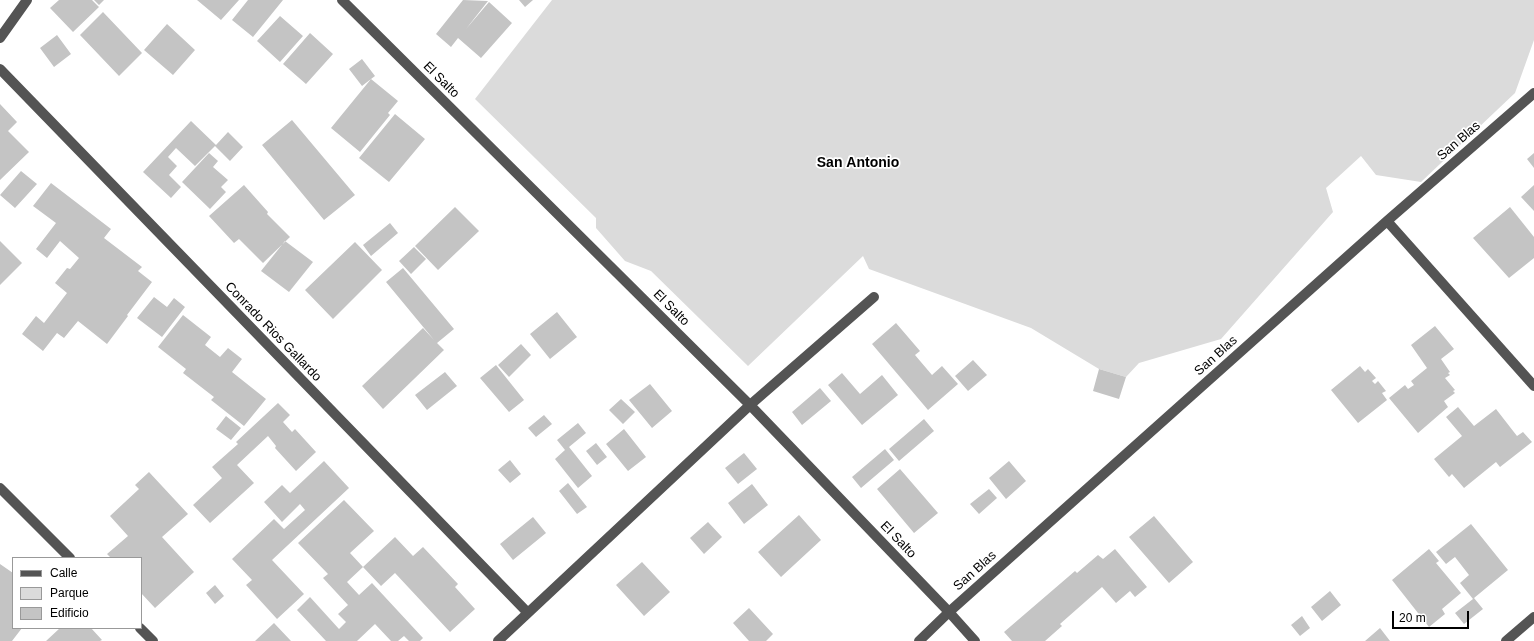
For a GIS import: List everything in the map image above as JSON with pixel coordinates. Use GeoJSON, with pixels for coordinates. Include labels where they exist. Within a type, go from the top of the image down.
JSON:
{"type":"FeatureCollection","features":[{"type":"Feature","properties":{"kind":"street"},"geometry":{"type":"LineString","coordinates":[[0,38],[27,0]]}},
{"type":"Feature","properties":{"kind":"street","name":"El Salto"},"geometry":{"type":"LineString","coordinates":[[342,0],[750,405],[975,641]]}},
{"type":"Feature","properties":{"kind":"street","name":"Conrado Rios Gallardo"},"geometry":{"type":"LineString","coordinates":[[0,69],[528,613]]}},
{"type":"Feature","properties":{"kind":"street","name":"San Blas"},"geometry":{"type":"LineString","coordinates":[[919,641],[949,612],[1387,221],[1534,93]]}},
{"type":"Feature","properties":{"kind":"street"},"geometry":{"type":"LineString","coordinates":[[1387,221],[1534,386]]}},
{"type":"Feature","properties":{"kind":"street"},"geometry":{"type":"LineString","coordinates":[[498,641],[750,405],[874,297]]}},
{"type":"Feature","properties":{"kind":"street"},"geometry":{"type":"LineString","coordinates":[[0,488],[69,557]]}},
{"type":"Feature","properties":{"kind":"street"},"geometry":{"type":"LineString","coordinates":[[1506,641],[1534,617]]}},
{"type":"Feature","properties":{"kind":"street"},"geometry":{"type":"LineString","coordinates":[[141,629],[153,641]]}},
{"type":"Feature","properties":{"kind":"green space"},"geometry":{"type":"Polygon","coordinates":[[[552,0],[1534,0],[1534,40],[1515,93],[1421,182],[1376,175],[1361,156],[1326,188],[1333,212],[1221,339],[1139,363],[1126,377],[1099,369],[1031,328],[869,269],[863,256],[748,366],[651,271],[625,261],[596,228],[596,218],[475,99],[552,0]]]}},
{"type":"Feature","properties":{"kind":"building"},"geometry":{"type":"Polygon","coordinates":[[[59,0],[92,0],[99,7],[73,32],[50,8],[59,0]]]}},
{"type":"Feature","properties":{"kind":"building"},"geometry":{"type":"Polygon","coordinates":[[[94,0],[104,0],[99,5],[94,0]]]}},
{"type":"Feature","properties":{"kind":"building"},"geometry":{"type":"Polygon","coordinates":[[[197,0],[239,0],[221,20],[197,0]]]}},
{"type":"Feature","properties":{"kind":"building"},"geometry":{"type":"Polygon","coordinates":[[[248,0],[283,0],[253,37],[232,20],[248,0]]]}},
{"type":"Feature","properties":{"kind":"building"},"geometry":{"type":"Polygon","coordinates":[[[463,0],[488,1],[466,29],[489,2],[512,23],[481,58],[458,38],[451,47],[436,34],[463,0]]]}},
{"type":"Feature","properties":{"kind":"building"},"geometry":{"type":"Polygon","coordinates":[[[519,0],[533,0],[525,7],[519,0]]]}},
{"type":"Feature","properties":{"kind":"building"},"geometry":{"type":"Polygon","coordinates":[[[103,12],[142,53],[119,76],[80,35],[103,12]]]}},
{"type":"Feature","properties":{"kind":"building"},"geometry":{"type":"Polygon","coordinates":[[[280,16],[303,36],[280,62],[257,41],[280,16]]]}},
{"type":"Feature","properties":{"kind":"building"},"geometry":{"type":"Polygon","coordinates":[[[167,24],[195,50],[173,75],[144,50],[167,24]]]}},
{"type":"Feature","properties":{"kind":"building"},"geometry":{"type":"Polygon","coordinates":[[[310,33],[333,54],[306,84],[283,64],[310,33]]]}},
{"type":"Feature","properties":{"kind":"building"},"geometry":{"type":"Polygon","coordinates":[[[57,35],[71,54],[54,67],[40,48],[57,35]]]}},
{"type":"Feature","properties":{"kind":"building"},"geometry":{"type":"Polygon","coordinates":[[[362,59],[375,76],[362,86],[349,69],[362,59]]]}},
{"type":"Feature","properties":{"kind":"building"},"geometry":{"type":"Polygon","coordinates":[[[371,79],[398,101],[388,113],[390,115],[360,152],[331,128],[371,79]]]}},
{"type":"Feature","properties":{"kind":"building"},"geometry":{"type":"Polygon","coordinates":[[[0,104],[17,122],[8,131],[29,152],[0,180],[0,104]]]}},
{"type":"Feature","properties":{"kind":"building"},"geometry":{"type":"Polygon","coordinates":[[[395,114],[425,139],[389,182],[359,158],[395,114]]]}},
{"type":"Feature","properties":{"kind":"building"},"geometry":{"type":"Polygon","coordinates":[[[292,120],[355,195],[324,220],[262,145],[292,120]]]}},
{"type":"Feature","properties":{"kind":"building"},"geometry":{"type":"Polygon","coordinates":[[[191,121],[216,145],[228,132],[243,147],[230,161],[215,146],[195,166],[176,148],[168,157],[177,166],[169,175],[181,187],[171,198],[143,172],[191,121]]]}},
{"type":"Feature","properties":{"kind":"building"},"geometry":{"type":"Polygon","coordinates":[[[209,153],[218,161],[213,167],[228,180],[221,187],[226,192],[210,209],[182,182],[209,153]]]}},
{"type":"Feature","properties":{"kind":"building"},"geometry":{"type":"Polygon","coordinates":[[[1534,153],[1534,168],[1527,159],[1534,153]]]}},
{"type":"Feature","properties":{"kind":"building"},"geometry":{"type":"Polygon","coordinates":[[[21,171],[37,184],[15,208],[0,195],[21,171]]]}},
{"type":"Feature","properties":{"kind":"building"},"geometry":{"type":"Polygon","coordinates":[[[51,183],[111,229],[104,238],[142,267],[138,271],[152,282],[107,344],[78,321],[64,338],[57,333],[43,351],[22,334],[36,316],[44,323],[67,293],[55,283],[67,268],[70,269],[79,258],[60,241],[47,258],[36,249],[56,223],[33,206],[51,183]]]}},
{"type":"Feature","properties":{"kind":"building"},"geometry":{"type":"Polygon","coordinates":[[[244,185],[268,212],[267,214],[290,237],[263,263],[239,239],[234,243],[209,216],[244,185]]]}},
{"type":"Feature","properties":{"kind":"building"},"geometry":{"type":"Polygon","coordinates":[[[1534,185],[1534,211],[1521,197],[1534,185]]]}},
{"type":"Feature","properties":{"kind":"building"},"geometry":{"type":"Polygon","coordinates":[[[455,207],[479,231],[438,270],[415,246],[455,207]]]}},
{"type":"Feature","properties":{"kind":"building"},"geometry":{"type":"Polygon","coordinates":[[[1510,207],[1534,237],[1534,258],[1509,278],[1473,238],[1510,207]]]}},
{"type":"Feature","properties":{"kind":"building"},"geometry":{"type":"Polygon","coordinates":[[[390,223],[398,233],[371,256],[363,245],[390,223]]]}},
{"type":"Feature","properties":{"kind":"building"},"geometry":{"type":"Polygon","coordinates":[[[0,241],[22,263],[0,285],[0,241]]]}},
{"type":"Feature","properties":{"kind":"building"},"geometry":{"type":"Polygon","coordinates":[[[285,241],[313,262],[289,292],[261,271],[285,241]]]}},
{"type":"Feature","properties":{"kind":"building"},"geometry":{"type":"Polygon","coordinates":[[[355,242],[382,270],[333,319],[305,290],[355,242]]]}},
{"type":"Feature","properties":{"kind":"building"},"geometry":{"type":"Polygon","coordinates":[[[414,247],[426,259],[411,274],[399,261],[414,247]]]}},
{"type":"Feature","properties":{"kind":"building"},"geometry":{"type":"Polygon","coordinates":[[[403,268],[454,329],[437,343],[444,350],[383,409],[362,386],[423,328],[434,340],[386,282],[403,268]]]}},
{"type":"Feature","properties":{"kind":"building"},"geometry":{"type":"Polygon","coordinates":[[[154,297],[167,307],[174,298],[185,307],[162,337],[137,318],[154,297]]]}},
{"type":"Feature","properties":{"kind":"building"},"geometry":{"type":"Polygon","coordinates":[[[557,312],[577,337],[550,359],[530,334],[557,312]]]}},
{"type":"Feature","properties":{"kind":"building"},"geometry":{"type":"Polygon","coordinates":[[[183,315],[211,337],[205,345],[220,357],[228,348],[242,359],[232,372],[266,399],[244,426],[211,400],[214,397],[183,373],[186,369],[158,347],[183,315]]]}},
{"type":"Feature","properties":{"kind":"building"},"geometry":{"type":"Polygon","coordinates":[[[896,323],[920,351],[915,355],[932,375],[942,366],[958,384],[928,410],[872,344],[896,323]]]}},
{"type":"Feature","properties":{"kind":"building"},"geometry":{"type":"Polygon","coordinates":[[[1435,326],[1454,349],[1441,359],[1450,372],[1448,373],[1450,375],[1445,378],[1455,390],[1453,391],[1455,393],[1444,401],[1448,407],[1418,433],[1389,398],[1405,385],[1408,389],[1414,385],[1411,381],[1427,368],[1411,345],[1435,326]]]}},
{"type":"Feature","properties":{"kind":"building"},"geometry":{"type":"Polygon","coordinates":[[[521,344],[531,355],[509,377],[498,365],[521,344]]]}},
{"type":"Feature","properties":{"kind":"building"},"geometry":{"type":"Polygon","coordinates":[[[973,360],[987,375],[968,391],[955,376],[973,360]]]}},
{"type":"Feature","properties":{"kind":"building"},"geometry":{"type":"Polygon","coordinates":[[[496,365],[524,400],[509,412],[480,378],[496,365]]]}},
{"type":"Feature","properties":{"kind":"building"},"geometry":{"type":"Polygon","coordinates":[[[1360,366],[1365,372],[1368,369],[1376,378],[1372,381],[1375,384],[1378,381],[1386,391],[1382,393],[1387,400],[1358,423],[1331,390],[1360,366]]]}},
{"type":"Feature","properties":{"kind":"building"},"geometry":{"type":"Polygon","coordinates":[[[1099,369],[1126,377],[1119,399],[1093,391],[1099,369]]]}},
{"type":"Feature","properties":{"kind":"building"},"geometry":{"type":"Polygon","coordinates":[[[445,372],[457,386],[427,410],[415,395],[445,372]]]}},
{"type":"Feature","properties":{"kind":"building"},"geometry":{"type":"Polygon","coordinates":[[[842,373],[860,394],[882,375],[898,395],[862,425],[828,385],[842,373]]]}},
{"type":"Feature","properties":{"kind":"building"},"geometry":{"type":"Polygon","coordinates":[[[650,384],[672,411],[652,428],[629,400],[650,384]]]}},
{"type":"Feature","properties":{"kind":"building"},"geometry":{"type":"Polygon","coordinates":[[[820,388],[831,401],[802,425],[792,412],[820,388]]]}},
{"type":"Feature","properties":{"kind":"building"},"geometry":{"type":"Polygon","coordinates":[[[621,399],[635,412],[623,424],[609,410],[621,399]]]}},
{"type":"Feature","properties":{"kind":"building"},"geometry":{"type":"Polygon","coordinates":[[[278,403],[290,415],[283,422],[292,432],[295,429],[316,452],[296,471],[275,448],[276,446],[268,436],[237,465],[254,483],[210,523],[193,505],[222,478],[212,467],[238,444],[236,442],[278,403]]]}},
{"type":"Feature","properties":{"kind":"building"},"geometry":{"type":"Polygon","coordinates":[[[1458,407],[1474,426],[1496,409],[1517,436],[1523,432],[1532,442],[1500,467],[1496,462],[1464,488],[1452,474],[1449,477],[1434,459],[1462,436],[1446,417],[1458,407]]]}},
{"type":"Feature","properties":{"kind":"building"},"geometry":{"type":"Polygon","coordinates":[[[544,415],[552,424],[536,437],[528,428],[544,415]]]}},
{"type":"Feature","properties":{"kind":"building"},"geometry":{"type":"Polygon","coordinates":[[[226,416],[241,428],[231,440],[216,429],[226,416]]]}},
{"type":"Feature","properties":{"kind":"building"},"geometry":{"type":"Polygon","coordinates":[[[924,419],[934,431],[899,461],[889,449],[924,419]]]}},
{"type":"Feature","properties":{"kind":"building"},"geometry":{"type":"Polygon","coordinates":[[[578,423],[586,433],[569,447],[592,476],[578,488],[555,459],[565,450],[557,440],[578,423]]]}},
{"type":"Feature","properties":{"kind":"building"},"geometry":{"type":"Polygon","coordinates":[[[624,429],[646,457],[628,471],[606,444],[624,429]]]}},
{"type":"Feature","properties":{"kind":"building"},"geometry":{"type":"Polygon","coordinates":[[[596,443],[607,457],[597,465],[586,451],[596,443]]]}},
{"type":"Feature","properties":{"kind":"building"},"geometry":{"type":"Polygon","coordinates":[[[885,449],[894,460],[861,488],[852,477],[885,449]]]}},
{"type":"Feature","properties":{"kind":"building"},"geometry":{"type":"Polygon","coordinates":[[[744,453],[757,469],[738,484],[725,468],[744,453]]]}},
{"type":"Feature","properties":{"kind":"building"},"geometry":{"type":"Polygon","coordinates":[[[510,460],[521,474],[510,483],[498,470],[510,460]]]}},
{"type":"Feature","properties":{"kind":"building"},"geometry":{"type":"Polygon","coordinates":[[[324,461],[349,488],[272,560],[304,594],[277,619],[246,585],[252,580],[232,559],[274,519],[284,529],[305,510],[300,504],[282,522],[264,502],[282,485],[290,493],[324,461]]]}},
{"type":"Feature","properties":{"kind":"building"},"geometry":{"type":"Polygon","coordinates":[[[1009,461],[1026,481],[1006,499],[989,478],[1009,461]]]}},
{"type":"Feature","properties":{"kind":"building"},"geometry":{"type":"Polygon","coordinates":[[[900,469],[938,513],[914,533],[877,489],[900,469]]]}},
{"type":"Feature","properties":{"kind":"building"},"geometry":{"type":"Polygon","coordinates":[[[149,472],[188,514],[162,537],[194,572],[155,608],[142,594],[142,557],[110,557],[107,554],[128,536],[110,516],[139,489],[135,485],[149,472]]]}},
{"type":"Feature","properties":{"kind":"building"},"geometry":{"type":"Polygon","coordinates":[[[568,483],[587,507],[577,514],[559,491],[568,483]]]}},
{"type":"Feature","properties":{"kind":"building"},"geometry":{"type":"Polygon","coordinates":[[[752,484],[768,505],[744,524],[728,503],[752,484]]]}},
{"type":"Feature","properties":{"kind":"building"},"geometry":{"type":"Polygon","coordinates":[[[989,489],[997,498],[979,514],[970,504],[989,489]]]}},
{"type":"Feature","properties":{"kind":"building"},"geometry":{"type":"Polygon","coordinates":[[[344,500],[374,531],[350,553],[363,567],[347,582],[359,595],[372,583],[423,638],[420,641],[409,641],[404,636],[398,641],[391,641],[375,624],[357,641],[326,641],[297,610],[310,597],[339,629],[346,622],[338,614],[348,605],[323,578],[328,574],[298,543],[344,500]]]}},
{"type":"Feature","properties":{"kind":"building"},"geometry":{"type":"Polygon","coordinates":[[[799,515],[821,540],[781,577],[758,552],[799,515]]]}},
{"type":"Feature","properties":{"kind":"building"},"geometry":{"type":"Polygon","coordinates":[[[1154,516],[1193,562],[1169,583],[1129,537],[1154,516]]]}},
{"type":"Feature","properties":{"kind":"building"},"geometry":{"type":"Polygon","coordinates":[[[533,517],[546,533],[513,560],[500,544],[533,517]]]}},
{"type":"Feature","properties":{"kind":"building"},"geometry":{"type":"Polygon","coordinates":[[[708,522],[722,537],[704,554],[690,538],[708,522]]]}},
{"type":"Feature","properties":{"kind":"building"},"geometry":{"type":"Polygon","coordinates":[[[1471,524],[1508,570],[1474,598],[1483,609],[1464,624],[1455,613],[1473,599],[1460,583],[1469,575],[1455,557],[1446,564],[1436,552],[1471,524]]]}},
{"type":"Feature","properties":{"kind":"building"},"geometry":{"type":"Polygon","coordinates":[[[395,537],[413,556],[423,547],[458,584],[455,587],[475,609],[450,632],[395,573],[381,586],[363,567],[395,537]]]}},
{"type":"Feature","properties":{"kind":"building"},"geometry":{"type":"Polygon","coordinates":[[[1115,549],[1147,587],[1135,597],[1130,591],[1116,603],[1102,587],[1060,624],[1062,626],[1045,641],[1012,641],[1004,632],[1075,571],[1077,573],[1098,555],[1103,559],[1115,549]]]}},
{"type":"Feature","properties":{"kind":"building"},"geometry":{"type":"Polygon","coordinates":[[[1429,549],[1439,561],[1436,563],[1461,593],[1442,609],[1445,614],[1429,627],[1392,580],[1429,549]]]}},
{"type":"Feature","properties":{"kind":"building"},"geometry":{"type":"Polygon","coordinates":[[[642,562],[670,592],[644,616],[616,585],[642,562]]]}},
{"type":"Feature","properties":{"kind":"building"},"geometry":{"type":"Polygon","coordinates":[[[0,564],[12,572],[12,629],[21,629],[12,641],[0,641],[0,564]]]}},
{"type":"Feature","properties":{"kind":"building"},"geometry":{"type":"Polygon","coordinates":[[[215,585],[224,596],[215,604],[206,593],[215,585]]]}},
{"type":"Feature","properties":{"kind":"building"},"geometry":{"type":"Polygon","coordinates":[[[1330,591],[1341,605],[1322,621],[1311,607],[1330,591]]]}},
{"type":"Feature","properties":{"kind":"building"},"geometry":{"type":"Polygon","coordinates":[[[749,608],[773,634],[766,641],[749,641],[733,623],[749,608]]]}},
{"type":"Feature","properties":{"kind":"building"},"geometry":{"type":"Polygon","coordinates":[[[1302,616],[1310,628],[1300,636],[1291,625],[1302,616]]]}},
{"type":"Feature","properties":{"kind":"building"},"geometry":{"type":"Polygon","coordinates":[[[274,623],[291,641],[255,641],[274,623]]]}},
{"type":"Feature","properties":{"kind":"building"},"geometry":{"type":"Polygon","coordinates":[[[1380,628],[1390,641],[1365,641],[1380,628]]]}},
{"type":"Feature","properties":{"kind":"building"},"geometry":{"type":"Polygon","coordinates":[[[59,629],[92,629],[102,640],[100,641],[46,641],[59,629]]]}},
{"type":"Feature","properties":{"kind":"district","name":"San Antonio"},"geometry":{"type":"Point","coordinates":[858,163]}}]}
